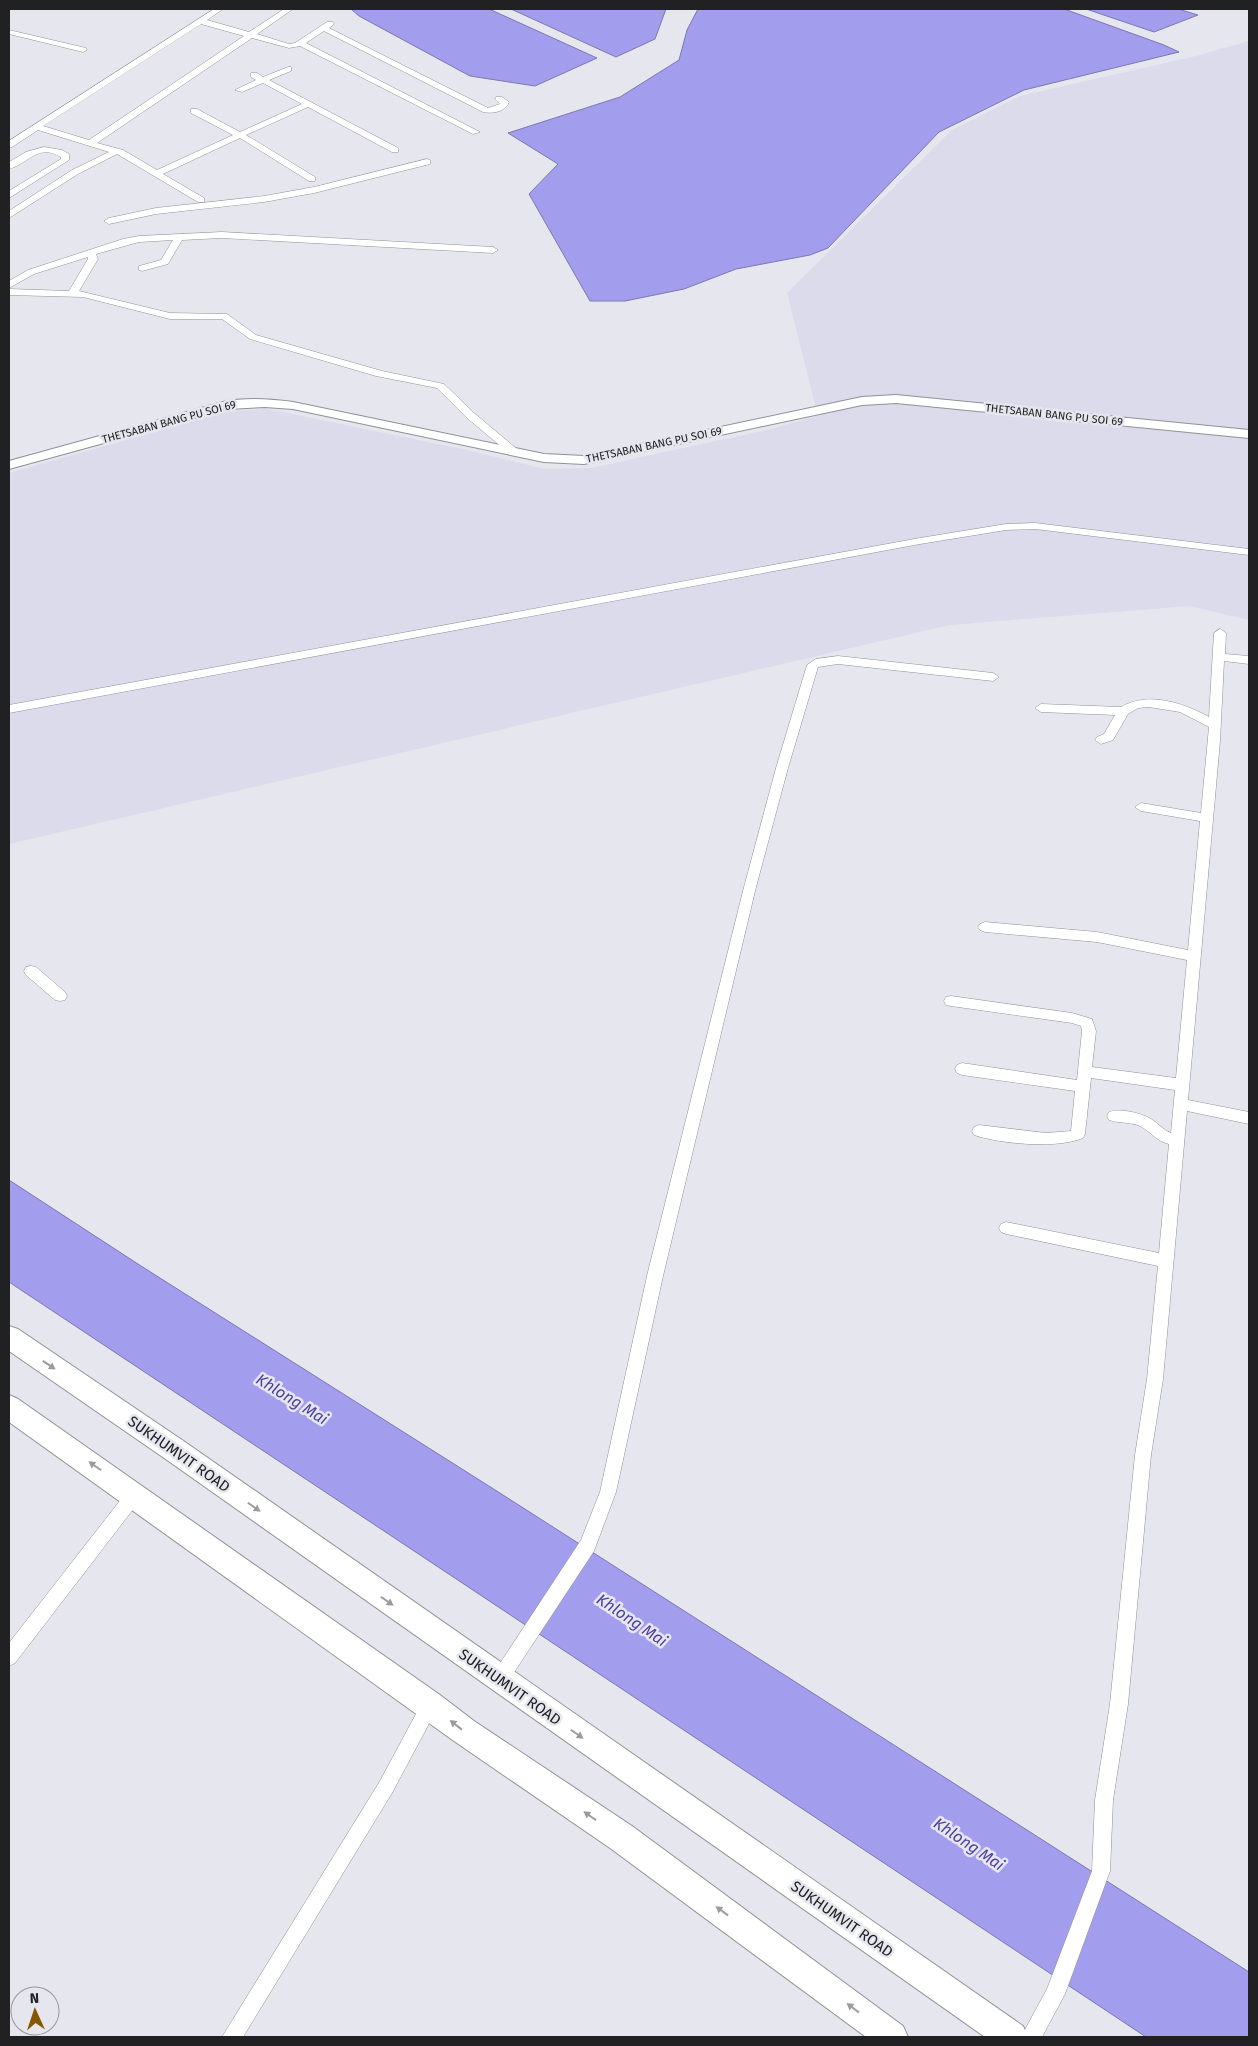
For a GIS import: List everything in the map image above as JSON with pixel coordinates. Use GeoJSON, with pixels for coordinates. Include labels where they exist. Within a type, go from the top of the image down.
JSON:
{"type":"FeatureCollection","features":[{"type":"Feature","properties":{"kind":"highway","name":"SUKHUMVIT ROAD"},"geometry":{"type":"LineString","coordinates":[[9,1337],[170,1447],[499,1680],[1012,2037]]}},
{"type":"Feature","properties":{"kind":"highway"},"geometry":{"type":"LineString","coordinates":[[9,1407],[135,1494],[464,1731],[620,1837],[892,2037]]}},
{"type":"Feature","properties":{"kind":"street"},"geometry":{"type":"LineString","coordinates":[[9,145],[219,9]]}},
{"type":"Feature","properties":{"kind":"street"},"geometry":{"type":"LineString","coordinates":[[92,143],[289,9]]}},
{"type":"Feature","properties":{"kind":"street"},"geometry":{"type":"LineString","coordinates":[[200,21],[289,46],[300,43],[327,26],[489,111]]}},
{"type":"Feature","properties":{"kind":"street"},"geometry":{"type":"LineString","coordinates":[[9,32],[82,50]]}},
{"type":"Feature","properties":{"kind":"street"},"geometry":{"type":"LineString","coordinates":[[300,43],[476,132]]}},
{"type":"Feature","properties":{"kind":"street"},"geometry":{"type":"LineString","coordinates":[[239,90],[288,69]]}},
{"type":"Feature","properties":{"kind":"street"},"geometry":{"type":"LineString","coordinates":[[254,74],[395,150]]}},
{"type":"Feature","properties":{"kind":"street"},"geometry":{"type":"LineString","coordinates":[[462,125],[505,104],[499,99]]}},
{"type":"Feature","properties":{"kind":"street"},"geometry":{"type":"LineString","coordinates":[[157,173],[308,104]]}},
{"type":"Feature","properties":{"kind":"street"},"geometry":{"type":"LineString","coordinates":[[194,111],[240,135],[312,179]]}},
{"type":"Feature","properties":{"kind":"street"},"geometry":{"type":"LineString","coordinates":[[36,127],[117,151],[201,200]]}},
{"type":"Feature","properties":{"kind":"street"},"geometry":{"type":"LineString","coordinates":[[9,166],[34,150],[50,150],[66,156],[65,160],[9,195]]}},
{"type":"Feature","properties":{"kind":"street"},"geometry":{"type":"LineString","coordinates":[[9,215],[80,169],[117,151]]}},
{"type":"Feature","properties":{"kind":"street"},"geometry":{"type":"LineString","coordinates":[[109,222],[156,211],[264,199],[314,190],[427,162]]}},
{"type":"Feature","properties":{"kind":"street"},"geometry":{"type":"LineString","coordinates":[[9,285],[25,274],[133,240],[222,235],[493,250]]}},
{"type":"Feature","properties":{"kind":"street"},"geometry":{"type":"LineString","coordinates":[[142,268],[165,262],[179,237]]}},
{"type":"Feature","properties":{"kind":"street"},"geometry":{"type":"LineString","coordinates":[[72,294],[93,259],[91,252]]}},
{"type":"Feature","properties":{"kind":"street"},"geometry":{"type":"LineString","coordinates":[[9,292],[88,296],[163,315],[224,316],[253,337],[380,374],[435,384],[444,389],[470,415],[514,452]]}},
{"type":"Feature","properties":{"kind":"street","name":"THETSABAN BANG PU SOI 69"},"geometry":{"type":"LineString","coordinates":[[9,465],[227,405],[250,402],[268,402],[303,407],[514,452],[565,460],[605,458],[840,404],[862,401],[896,400],[1249,434]]}},
{"type":"Feature","properties":{"kind":"street"},"geometry":{"type":"LineString","coordinates":[[9,709],[914,542],[1006,527],[1035,526],[1249,552]]}},
{"type":"Feature","properties":{"kind":"street"},"geometry":{"type":"LineString","coordinates":[[1031,2037],[1055,1994],[1101,1871],[1104,1800],[1119,1704],[1130,1572],[1143,1455],[1155,1379],[1195,956],[1220,633]]}},
{"type":"Feature","properties":{"kind":"street"},"geometry":{"type":"LineString","coordinates":[[1218,657],[1249,660]]}},
{"type":"Feature","properties":{"kind":"street"},"geometry":{"type":"LineString","coordinates":[[499,1680],[588,1545],[608,1492],[655,1276],[750,887],[782,768],[813,665],[820,662],[838,660],[993,677]]}},
{"type":"Feature","properties":{"kind":"street"},"geometry":{"type":"LineString","coordinates":[[1041,708],[1123,711],[1138,704],[1164,704],[1183,708],[1214,725]]}},
{"type":"Feature","properties":{"kind":"street"},"geometry":{"type":"LineString","coordinates":[[1101,740],[1109,737],[1123,711]]}},
{"type":"Feature","properties":{"kind":"street"},"geometry":{"type":"LineString","coordinates":[[1141,807],[1206,818]]}},
{"type":"Feature","properties":{"kind":"street"},"geometry":{"type":"LineString","coordinates":[[985,926],[1097,937],[1195,956]]}},
{"type":"Feature","properties":{"kind":"street"},"geometry":{"type":"LineString","coordinates":[[30,971],[60,996]]}},
{"type":"Feature","properties":{"kind":"street"},"geometry":{"type":"LineString","coordinates":[[951,1001],[1050,1014],[1088,1023],[1086,1072],[1078,1134],[1075,1137],[1029,1138],[979,1131]]}},
{"type":"Feature","properties":{"kind":"street"},"geometry":{"type":"LineString","coordinates":[[962,1069],[1084,1087]]}},
{"type":"Feature","properties":{"kind":"street"},"geometry":{"type":"LineString","coordinates":[[1086,1072],[1183,1086]]}},
{"type":"Feature","properties":{"kind":"street"},"geometry":{"type":"LineString","coordinates":[[1181,1104],[1249,1118]]}},
{"type":"Feature","properties":{"kind":"street"},"geometry":{"type":"LineString","coordinates":[[1114,1116],[1138,1120],[1146,1124],[1157,1134],[1168,1139],[1178,1139]]}},
{"type":"Feature","properties":{"kind":"street"},"geometry":{"type":"LineString","coordinates":[[1006,1228],[1166,1261]]}},
{"type":"Feature","properties":{"kind":"street"},"geometry":{"type":"LineString","coordinates":[[9,1657],[135,1494]]}},
{"type":"Feature","properties":{"kind":"street"},"geometry":{"type":"LineString","coordinates":[[232,2037],[386,1787],[430,1705]]}},
{"type":"Feature","properties":{"kind":"shaded area"},"geometry":{"type":"Polygon","coordinates":[[[1249,41],[1249,620],[1189,606],[950,625],[9,844],[9,473],[230,411],[268,409],[467,450],[545,469],[591,468],[766,430],[818,416],[787,293],[952,130],[1020,96],[1196,56],[1249,41]]]}},
{"type":"Feature","properties":{"kind":"water"},"geometry":{"type":"Polygon","coordinates":[[[351,9],[489,9],[597,58],[535,86],[470,76],[359,16],[351,9]]]}},
{"type":"Feature","properties":{"kind":"water"},"geometry":{"type":"Polygon","coordinates":[[[511,9],[666,9],[655,39],[616,57],[511,9]]]}},
{"type":"Feature","properties":{"kind":"water"},"geometry":{"type":"Polygon","coordinates":[[[698,9],[1064,9],[1179,52],[1024,90],[939,132],[828,248],[810,255],[736,269],[684,289],[625,301],[590,301],[529,194],[558,164],[508,133],[620,97],[679,60],[687,30],[698,9]]]}},
{"type":"Feature","properties":{"kind":"water"},"geometry":{"type":"Polygon","coordinates":[[[1086,9],[1178,9],[1198,15],[1154,32],[1086,9]]]}},
{"type":"Feature","properties":{"kind":"water","name":"Khlong Mai"},"geometry":{"type":"Polygon","coordinates":[[[9,1180],[1249,1972],[1249,2037],[1146,2037],[9,1282],[9,1180]]]}}]}
